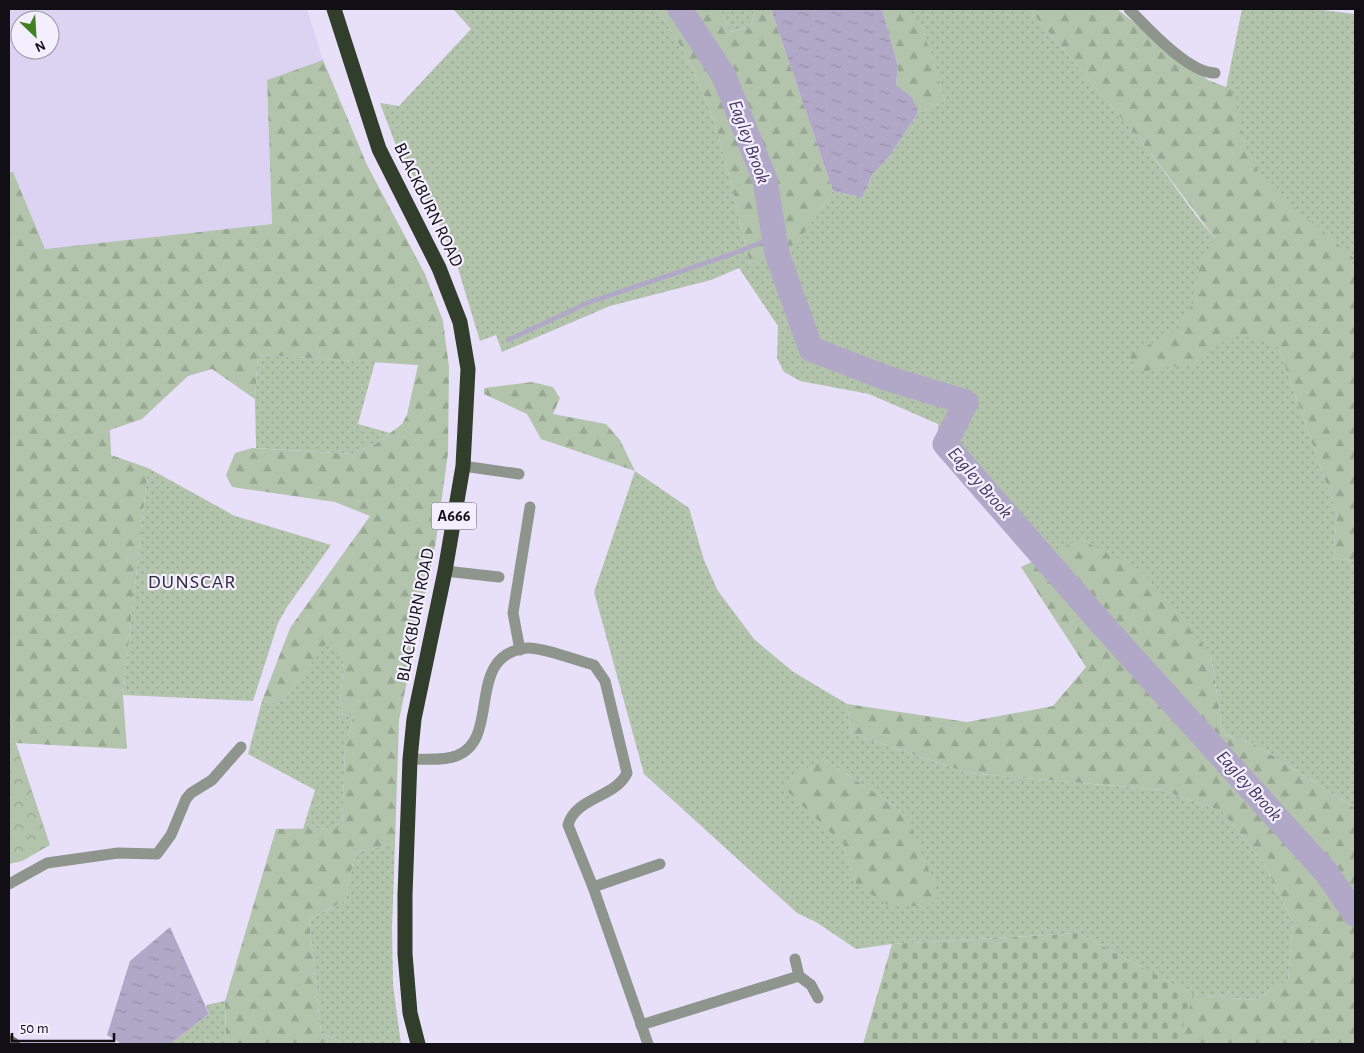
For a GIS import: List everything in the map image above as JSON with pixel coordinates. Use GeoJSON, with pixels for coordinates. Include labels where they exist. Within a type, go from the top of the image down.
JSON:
{"type":"FeatureCollection","features":[{"type":"Feature","properties":{"kind":"highway","name":"BLACKBURN ROAD"},"geometry":{"type":"LineString","coordinates":[[334,9],[379,149],[439,268],[460,322],[468,369],[463,466],[445,571],[414,719],[410,759],[405,895],[405,954],[410,1013],[418,1044]]}},
{"type":"Feature","properties":{"kind":"main road"},"geometry":{"type":"LineString","coordinates":[[9,1041],[14,1044]]}},
{"type":"Feature","properties":{"kind":"street"},"geometry":{"type":"LineString","coordinates":[[1129,9],[1172,51],[1200,68],[1214,73]]}},
{"type":"Feature","properties":{"kind":"street"},"geometry":{"type":"LineString","coordinates":[[463,466],[519,474]]}},
{"type":"Feature","properties":{"kind":"street"},"geometry":{"type":"LineString","coordinates":[[520,650],[513,613],[530,507]]}},
{"type":"Feature","properties":{"kind":"street"},"geometry":{"type":"LineString","coordinates":[[445,571],[500,577]]}},
{"type":"Feature","properties":{"kind":"street"},"geometry":{"type":"LineString","coordinates":[[410,759],[455,756],[474,744],[479,735],[490,677],[495,666],[503,658],[520,650],[534,648],[594,666],[605,681],[627,773],[623,781],[617,786],[574,811],[568,825],[593,887],[648,1044]]}},
{"type":"Feature","properties":{"kind":"street"},"geometry":{"type":"LineString","coordinates":[[9,884],[47,863],[118,853],[157,854],[171,835],[186,799],[191,793],[212,780],[241,747]]}},
{"type":"Feature","properties":{"kind":"street"},"geometry":{"type":"LineString","coordinates":[[593,887],[654,863]]}},
{"type":"Feature","properties":{"kind":"street"},"geometry":{"type":"LineString","coordinates":[[795,959],[799,976],[811,985],[818,998]]}},
{"type":"Feature","properties":{"kind":"street"},"geometry":{"type":"LineString","coordinates":[[641,1025],[799,976]]}},
{"type":"Feature","properties":{"kind":"shaded area"},"geometry":{"type":"Polygon","coordinates":[[[9,9],[307,9],[323,60],[267,80],[272,224],[45,249],[13,172],[9,172],[9,9]]]}},
{"type":"Feature","properties":{"kind":"green space"},"geometry":{"type":"Polygon","coordinates":[[[453,9],[656,9],[676,37],[692,67],[705,99],[726,164],[750,264],[797,242],[833,191],[862,198],[872,175],[889,157],[918,113],[945,101],[921,24],[899,9],[1029,9],[1149,151],[1197,217],[1248,277],[1278,346],[1337,514],[1333,558],[1355,561],[1355,808],[1254,744],[1223,734],[1211,655],[1080,540],[1037,559],[1011,525],[1002,522],[940,447],[938,424],[869,394],[800,381],[784,372],[777,358],[778,326],[739,268],[711,280],[610,306],[502,352],[496,335],[480,341],[457,265],[440,226],[395,143],[380,103],[399,106],[471,29],[453,9]]]}},
{"type":"Feature","properties":{"kind":"green space"},"geometry":{"type":"Polygon","coordinates":[[[656,9],[720,9],[730,32],[751,27],[754,9],[771,9],[833,191],[797,243],[750,264],[726,164],[705,99],[692,67],[676,37],[656,9]]]}},
{"type":"Feature","properties":{"kind":"green space"},"geometry":{"type":"Polygon","coordinates":[[[720,9],[754,9],[751,27],[729,32],[720,9]]]}},
{"type":"Feature","properties":{"kind":"green space"},"geometry":{"type":"Polygon","coordinates":[[[882,9],[899,9],[921,23],[945,101],[918,113],[913,98],[896,86],[898,66],[882,9]]]}},
{"type":"Feature","properties":{"kind":"green space"},"geometry":{"type":"Polygon","coordinates":[[[1029,9],[1117,9],[1208,80],[1231,89],[1245,145],[1263,181],[1354,258],[1352,264],[1355,272],[1355,561],[1333,558],[1337,514],[1278,346],[1234,333],[1197,363],[1138,372],[1129,355],[1177,330],[1193,303],[1200,262],[1215,238],[1149,151],[1029,9]]]}},
{"type":"Feature","properties":{"kind":"green space"},"geometry":{"type":"Polygon","coordinates":[[[1242,9],[1313,9],[1355,14],[1355,272],[1352,264],[1249,169],[1226,88],[1242,9]]]}},
{"type":"Feature","properties":{"kind":"green space"},"geometry":{"type":"Polygon","coordinates":[[[323,60],[367,165],[425,274],[443,321],[449,367],[448,453],[436,541],[399,720],[395,843],[355,853],[345,901],[309,919],[321,1033],[346,1044],[226,1044],[225,1001],[276,829],[342,828],[345,749],[353,716],[339,714],[344,659],[336,645],[328,641],[281,704],[262,701],[290,628],[370,516],[335,502],[232,487],[226,475],[235,453],[252,448],[351,454],[377,443],[402,424],[407,415],[418,365],[258,355],[255,399],[212,369],[188,376],[142,419],[110,430],[111,455],[148,468],[123,695],[127,749],[16,743],[9,711],[9,172],[13,172],[45,249],[272,224],[267,80],[323,60]]]}},
{"type":"Feature","properties":{"kind":"green space"},"geometry":{"type":"Polygon","coordinates":[[[258,355],[375,362],[358,424],[390,433],[377,443],[351,454],[256,448],[255,399],[258,355]]]}},
{"type":"Feature","properties":{"kind":"green space"},"geometry":{"type":"Polygon","coordinates":[[[532,382],[553,387],[560,398],[553,414],[606,424],[620,440],[635,471],[541,439],[527,414],[484,394],[484,388],[532,382]]]}},
{"type":"Feature","properties":{"kind":"green space"},"geometry":{"type":"Polygon","coordinates":[[[148,468],[235,516],[331,545],[287,607],[278,623],[253,701],[123,695],[148,468]]]}},
{"type":"Feature","properties":{"kind":"green space"},"geometry":{"type":"Polygon","coordinates":[[[635,471],[689,508],[704,560],[718,591],[754,639],[792,671],[847,704],[851,733],[968,773],[1162,790],[1222,811],[1264,864],[1293,922],[1288,980],[1256,1000],[1194,995],[1078,933],[892,944],[856,949],[816,922],[797,913],[644,774],[594,592],[635,471]],[[823,759],[843,844],[856,884],[908,818],[888,801],[823,759]]]}},
{"type":"Feature","properties":{"kind":"green space"},"geometry":{"type":"Polygon","coordinates":[[[1080,539],[1142,571],[1211,655],[1223,734],[1254,744],[1355,808],[1355,1044],[1123,1044],[1146,969],[1194,995],[1256,1000],[1288,980],[1293,922],[1264,864],[1222,811],[1162,790],[968,773],[851,733],[847,704],[967,722],[1053,706],[1086,667],[1021,567],[1080,539]]]}},
{"type":"Feature","properties":{"kind":"green space"},"geometry":{"type":"Polygon","coordinates":[[[328,640],[336,645],[344,659],[339,714],[353,716],[345,749],[342,828],[303,829],[315,790],[248,754],[262,701],[281,704],[328,640]]]}},
{"type":"Feature","properties":{"kind":"green space"},"geometry":{"type":"Polygon","coordinates":[[[9,711],[16,743],[50,845],[22,861],[9,864],[9,711]]]}},
{"type":"Feature","properties":{"kind":"green space"},"geometry":{"type":"Polygon","coordinates":[[[823,759],[888,801],[908,818],[939,896],[928,907],[888,905],[856,884],[843,844],[786,790],[789,778],[823,759]]]}},
{"type":"Feature","properties":{"kind":"green space"},"geometry":{"type":"Polygon","coordinates":[[[395,843],[392,928],[393,985],[401,1044],[346,1044],[321,1033],[309,919],[345,901],[355,853],[395,843]]]}},
{"type":"Feature","properties":{"kind":"green space"},"geometry":{"type":"Polygon","coordinates":[[[1078,933],[1194,995],[1177,1044],[863,1044],[892,944],[1078,933]]]}},
{"type":"Feature","properties":{"kind":"green space"},"geometry":{"type":"Polygon","coordinates":[[[225,1001],[226,1044],[170,1044],[209,1014],[206,1005],[225,1001]]]}},
{"type":"Feature","properties":{"kind":"water"},"geometry":{"type":"Polygon","coordinates":[[[771,9],[882,9],[898,66],[896,85],[913,98],[918,113],[889,157],[872,175],[862,198],[833,191],[771,9]]]}},
{"type":"Feature","properties":{"kind":"water"},"geometry":{"type":"Polygon","coordinates":[[[170,927],[209,1014],[170,1044],[122,1044],[107,1035],[130,961],[170,927]]]}},
{"type":"Feature","properties":{"kind":"waterway","name":"Eagley Brook"},"geometry":{"type":"LineString","coordinates":[[680,9],[724,76],[765,180],[777,254],[811,349],[886,378],[966,402],[945,444],[1101,623],[1326,872],[1355,914]]}},
{"type":"Feature","properties":{"kind":"waterway"},"geometry":{"type":"LineString","coordinates":[[508,340],[590,302],[732,254],[775,237]]}},
{"type":"Feature","properties":{"kind":"district","name":"DUNSCAR"},"geometry":{"type":"Point","coordinates":[192,582]}}]}
